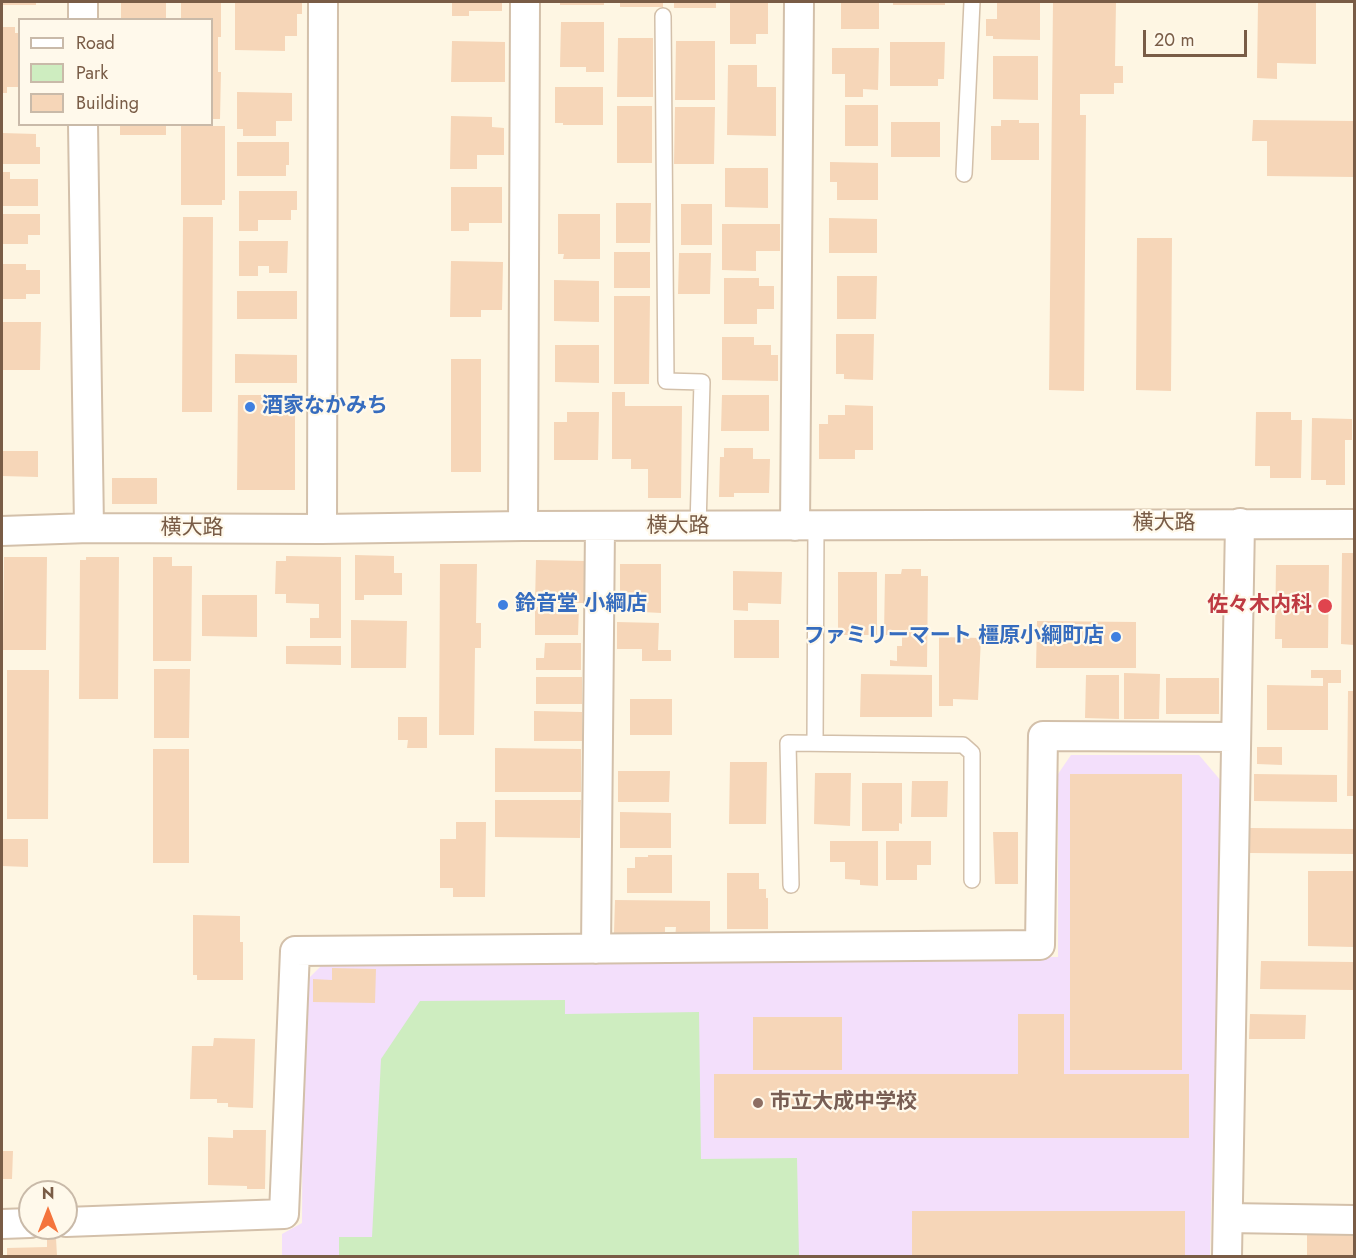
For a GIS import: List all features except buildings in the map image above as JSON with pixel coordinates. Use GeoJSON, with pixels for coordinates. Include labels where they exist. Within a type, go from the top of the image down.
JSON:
{"type":"FeatureCollection","features":[{"type":"Feature","properties":{"kind":"street"},"geometry":{"type":"LineString","coordinates":[[83,2],[83,18]]}},
{"type":"Feature","properties":{"kind":"street"},"geometry":{"type":"LineString","coordinates":[[322,529],[323,2]]}},
{"type":"Feature","properties":{"kind":"street"},"geometry":{"type":"LineString","coordinates":[[524,526],[525,2]]}},
{"type":"Feature","properties":{"kind":"street"},"geometry":{"type":"LineString","coordinates":[[799,2],[806,526]]}},
{"type":"Feature","properties":{"kind":"street"},"geometry":{"type":"LineString","coordinates":[[83,126],[89,528]]}},
{"type":"Feature","properties":{"kind":"street"},"geometry":{"type":"LineString","coordinates":[[1227,1257],[1240,523]]}},
{"type":"Feature","properties":{"kind":"street","name":"横大路"},"geometry":{"type":"LineString","coordinates":[[2,531],[89,528],[1354,524]]}},
{"type":"Feature","properties":{"kind":"street"},"geometry":{"type":"LineString","coordinates":[[596,949],[600,527]]}},
{"type":"Feature","properties":{"kind":"street"},"geometry":{"type":"LineString","coordinates":[[78,1222],[284,1214],[295,951],[1040,945],[1043,736],[1236,737]]}},
{"type":"Feature","properties":{"kind":"street"},"geometry":{"type":"LineString","coordinates":[[1228,1218],[1354,1220]]}},
{"type":"Feature","properties":{"kind":"street"},"geometry":{"type":"LineString","coordinates":[[2,1224],[18,1223]]}},
{"type":"Feature","properties":{"kind":"lane"},"geometry":{"type":"LineString","coordinates":[[964,174],[972,2]]}},
{"type":"Feature","properties":{"kind":"lane"},"geometry":{"type":"LineString","coordinates":[[663,16],[666,381],[702,382],[698,527]]}},
{"type":"Feature","properties":{"kind":"lane"},"geometry":{"type":"LineString","coordinates":[[806,526],[815,743]]}},
{"type":"Feature","properties":{"kind":"lane"},"geometry":{"type":"LineString","coordinates":[[791,885],[788,743],[963,745],[972,753],[972,880]]}},
{"type":"Feature","properties":{"kind":"shaded area","name":"市立大成中学校"},"geometry":{"type":"Polygon","coordinates":[[[1071,755],[1199,755],[1222,782],[1210,1256],[282,1256],[282,1234],[302,1223],[303,984],[326,961],[1058,957],[1058,774],[1071,755]]]}},
{"type":"Feature","properties":{"kind":"green space"},"geometry":{"type":"Polygon","coordinates":[[[565,1000],[565,1014],[699,1012],[701,1159],[797,1158],[799,1256],[339,1256],[339,1237],[372,1237],[381,1059],[420,1001],[565,1000]]]}},
{"type":"Feature","properties":{"kind":"place","name":"酒家なかみち"},"geometry":{"type":"Point","coordinates":[250,407]}},
{"type":"Feature","properties":{"kind":"place","name":"鈴音堂 小綱店"},"geometry":{"type":"Point","coordinates":[503,605]}},
{"type":"Feature","properties":{"kind":"place","name":"佐々木内科"},"geometry":{"type":"Point","coordinates":[1325,606]}},
{"type":"Feature","properties":{"kind":"place","name":"ファミリーマート 橿原小綱町店"},"geometry":{"type":"Point","coordinates":[1116,637]}},
{"type":"Feature","properties":{"kind":"place","name":"市立大成中学校"},"geometry":{"type":"Point","coordinates":[758,1103]}}]}
